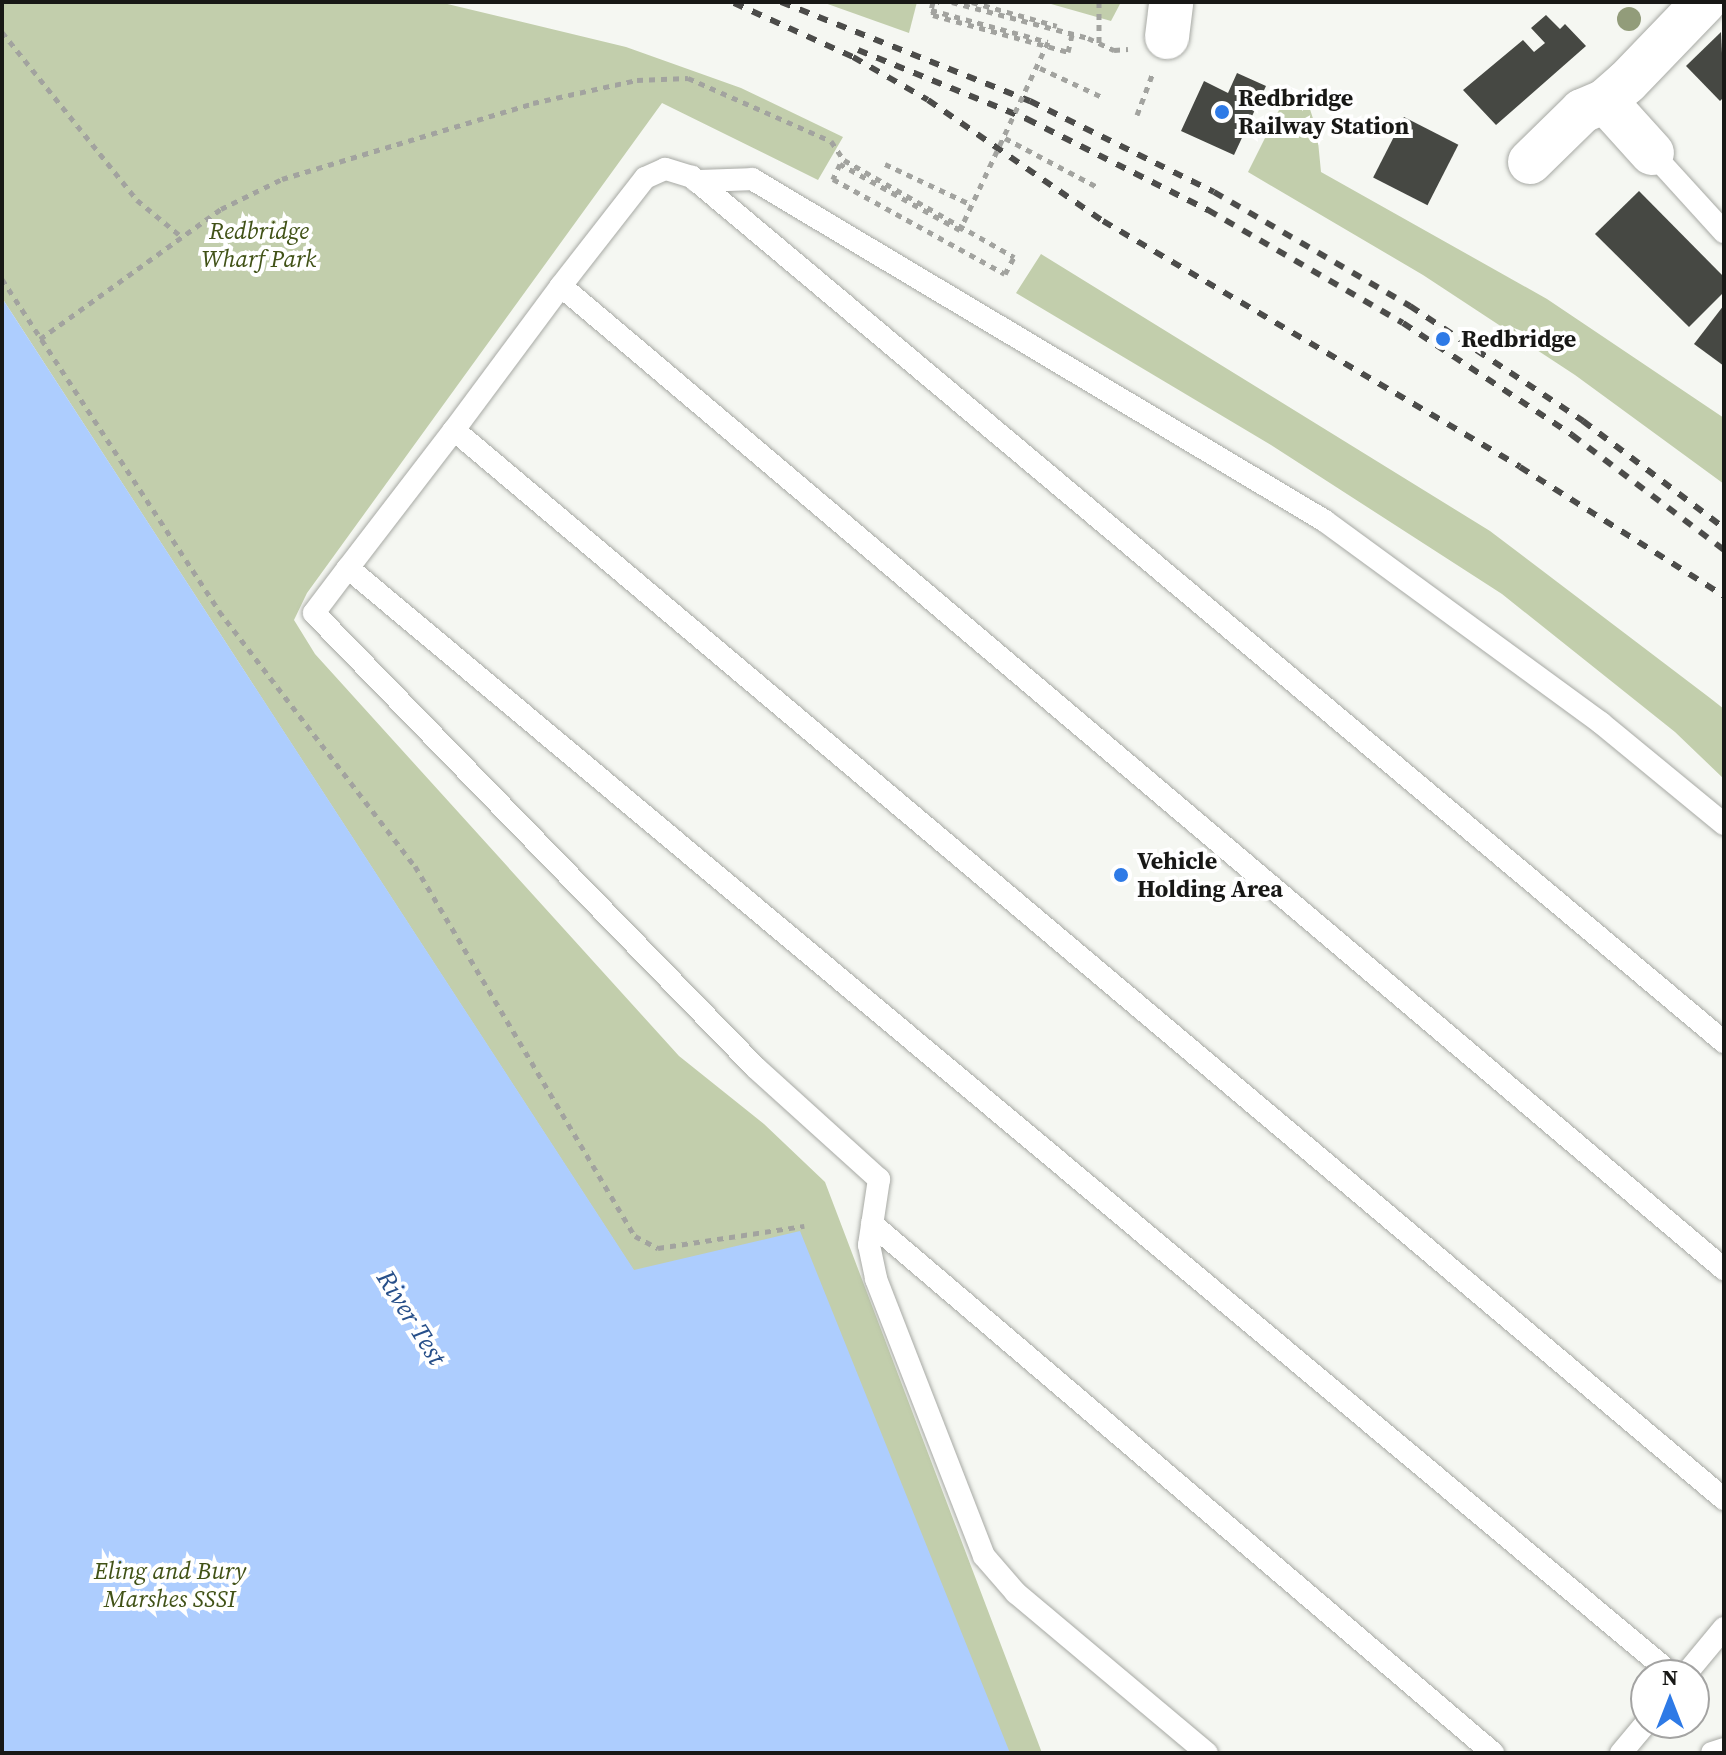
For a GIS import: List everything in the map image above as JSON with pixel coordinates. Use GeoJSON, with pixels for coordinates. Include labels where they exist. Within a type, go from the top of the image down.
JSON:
{"type":"FeatureCollection","features":[{"type":"Feature","properties":{"kind":"street"},"geometry":{"type":"LineString","coordinates":[[1530,162],[1582,111],[1605,101],[1704,2]]}},
{"type":"Feature","properties":{"kind":"street"},"geometry":{"type":"LineString","coordinates":[[1605,101],[1652,153]]}},
{"type":"Feature","properties":{"kind":"lane"},"geometry":{"type":"LineString","coordinates":[[1652,153],[1724,232]]}},
{"type":"Feature","properties":{"kind":"lane"},"geometry":{"type":"LineString","coordinates":[[1207,1753],[1016,1593],[984,1556],[876,1279],[869,1245],[879,1179],[756,1068],[314,613],[645,178],[665,169],[696,181],[1724,1042]]}},
{"type":"Feature","properties":{"kind":"lane"},"geometry":{"type":"LineString","coordinates":[[696,181],[752,179],[1325,521],[1601,723],[1724,824]]}},
{"type":"Feature","properties":{"kind":"lane"},"geometry":{"type":"LineString","coordinates":[[561,286],[1724,1269]]}},
{"type":"Feature","properties":{"kind":"lane"},"geometry":{"type":"LineString","coordinates":[[454,430],[1724,1499]]}},
{"type":"Feature","properties":{"kind":"lane"},"geometry":{"type":"LineString","coordinates":[[348,568],[1654,1659]]}},
{"type":"Feature","properties":{"kind":"lane"},"geometry":{"type":"LineString","coordinates":[[872,1224],[1493,1753]]}},
{"type":"Feature","properties":{"kind":"lane"},"geometry":{"type":"LineString","coordinates":[[1698,1659],[1724,1628]]}},
{"type":"Feature","properties":{"kind":"lane"},"geometry":{"type":"LineString","coordinates":[[1712,1753],[1724,1749]]}},
{"type":"Feature","properties":{"kind":"path"},"geometry":{"type":"LineString","coordinates":[[935,2],[933,15],[1068,52],[1073,31],[972,2]]}},
{"type":"Feature","properties":{"kind":"path"},"geometry":{"type":"LineString","coordinates":[[40,339],[221,209],[282,179],[533,103],[637,80],[688,78],[831,141],[844,160],[949,219],[962,227],[975,234],[988,242],[1001,249],[1014,257],[1005,274],[833,179],[840,164],[960,230],[966,218],[972,205],[1005,138],[1040,68],[1048,42],[931,10],[935,2]]}},
{"type":"Feature","properties":{"kind":"path"},"geometry":{"type":"LineString","coordinates":[[952,2],[1099,43],[1114,50],[1136,48],[1169,19]]}},
{"type":"Feature","properties":{"kind":"path"},"geometry":{"type":"LineString","coordinates":[[1099,2],[1099,43]]}},
{"type":"Feature","properties":{"kind":"path"},"geometry":{"type":"LineString","coordinates":[[2,32],[137,200],[182,237]]}},
{"type":"Feature","properties":{"kind":"path"},"geometry":{"type":"LineString","coordinates":[[1040,68],[1102,97]]}},
{"type":"Feature","properties":{"kind":"path"},"geometry":{"type":"LineString","coordinates":[[1005,138],[1097,187]]}},
{"type":"Feature","properties":{"kind":"path"},"geometry":{"type":"LineString","coordinates":[[885,164],[972,205]]}},
{"type":"Feature","properties":{"kind":"path"},"geometry":{"type":"LineString","coordinates":[[2,279],[219,611],[415,866],[635,1236],[658,1248],[804,1226]]}},
{"type":"Feature","properties":{"kind":"green space","name":"Redbridge Wharf Park"},"geometry":{"type":"Polygon","coordinates":[[[2,2],[439,2],[626,47],[741,88],[843,137],[818,180],[662,103],[307,593],[294,620],[315,654],[679,1056],[764,1124],[825,1182],[1042,1753],[771,1753],[634,1271],[2,298],[2,2]]]}},
{"type":"Feature","properties":{"kind":"green space"},"geometry":{"type":"Polygon","coordinates":[[[822,2],[917,2],[909,33],[822,2]]]}},
{"type":"Feature","properties":{"kind":"green space"},"geometry":{"type":"Polygon","coordinates":[[[1044,2],[1121,2],[1111,21],[1044,2]]]}},
{"type":"Feature","properties":{"kind":"green space"},"geometry":{"type":"Polygon","coordinates":[[[1288,92],[1308,103],[1317,131],[1321,172],[1547,299],[1724,418],[1724,484],[1575,375],[1423,275],[1248,172],[1288,92]]]}},
{"type":"Feature","properties":{"kind":"green space"},"geometry":{"type":"Polygon","coordinates":[[[1041,254],[1490,531],[1710,698],[1724,709],[1724,779],[1675,732],[1502,594],[1271,445],[1016,293],[1041,254]]]}},
{"type":"Feature","properties":{"kind":"water","name":"River Test"},"geometry":{"type":"Polygon","coordinates":[[[2,298],[634,1270],[800,1231],[1010,1753],[2,1753],[2,298]]]}},
{"type":"Feature","properties":{"kind":"building"},"geometry":{"type":"Polygon","coordinates":[[[1546,15],[1560,29],[1565,24],[1586,46],[1496,125],[1463,90],[1523,40],[1534,52],[1545,43],[1531,28],[1546,15]]]}},
{"type":"Feature","properties":{"kind":"building"},"geometry":{"type":"Polygon","coordinates":[[[1721,32],[1724,97],[1720,101],[1686,66],[1721,32]]]}},
{"type":"Feature","properties":{"kind":"building","name":"Redbridge Railway Station"},"geometry":{"type":"Polygon","coordinates":[[[1237,73],[1266,86],[1234,155],[1181,131],[1204,81],[1228,93],[1237,73]]]}},
{"type":"Feature","properties":{"kind":"building"},"geometry":{"type":"Polygon","coordinates":[[[1404,117],[1458,145],[1427,205],[1373,178],[1404,117]]]}},
{"type":"Feature","properties":{"kind":"building"},"geometry":{"type":"Polygon","coordinates":[[[1639,191],[1724,277],[1724,292],[1689,327],[1595,234],[1639,191]]]}},
{"type":"Feature","properties":{"kind":"building"},"geometry":{"type":"Polygon","coordinates":[[[1724,305],[1724,366],[1694,344],[1724,305]]]}},
{"type":"Feature","properties":{"kind":"railway"},"geometry":{"type":"LineString","coordinates":[[781,2],[1030,101],[1214,192],[1410,306],[1583,421],[1724,528]]}},
{"type":"Feature","properties":{"kind":"railway"},"geometry":{"type":"LineString","coordinates":[[734,3],[853,57],[928,100],[1103,221],[1520,467],[1724,596]]}},
{"type":"Feature","properties":{"kind":"railway"},"geometry":{"type":"LineString","coordinates":[[858,50],[1027,119],[1208,210],[1403,323],[1572,435],[1724,550]]}},
{"type":"Feature","properties":{"kind":"place","name":"Redbridge Railway Station"},"geometry":{"type":"Point","coordinates":[1222,112]}},
{"type":"Feature","properties":{"kind":"place","name":"Redbridge"},"geometry":{"type":"Point","coordinates":[1443,339]}},
{"type":"Feature","properties":{"kind":"place","name":"Vehicle Holding Area"},"geometry":{"type":"Point","coordinates":[1121,875]}},
{"type":"Feature","properties":{"kind":"park label","name":"Eling and Bury Marshes SSSI"},"geometry":{"type":"Point","coordinates":[170,1585]}}]}
